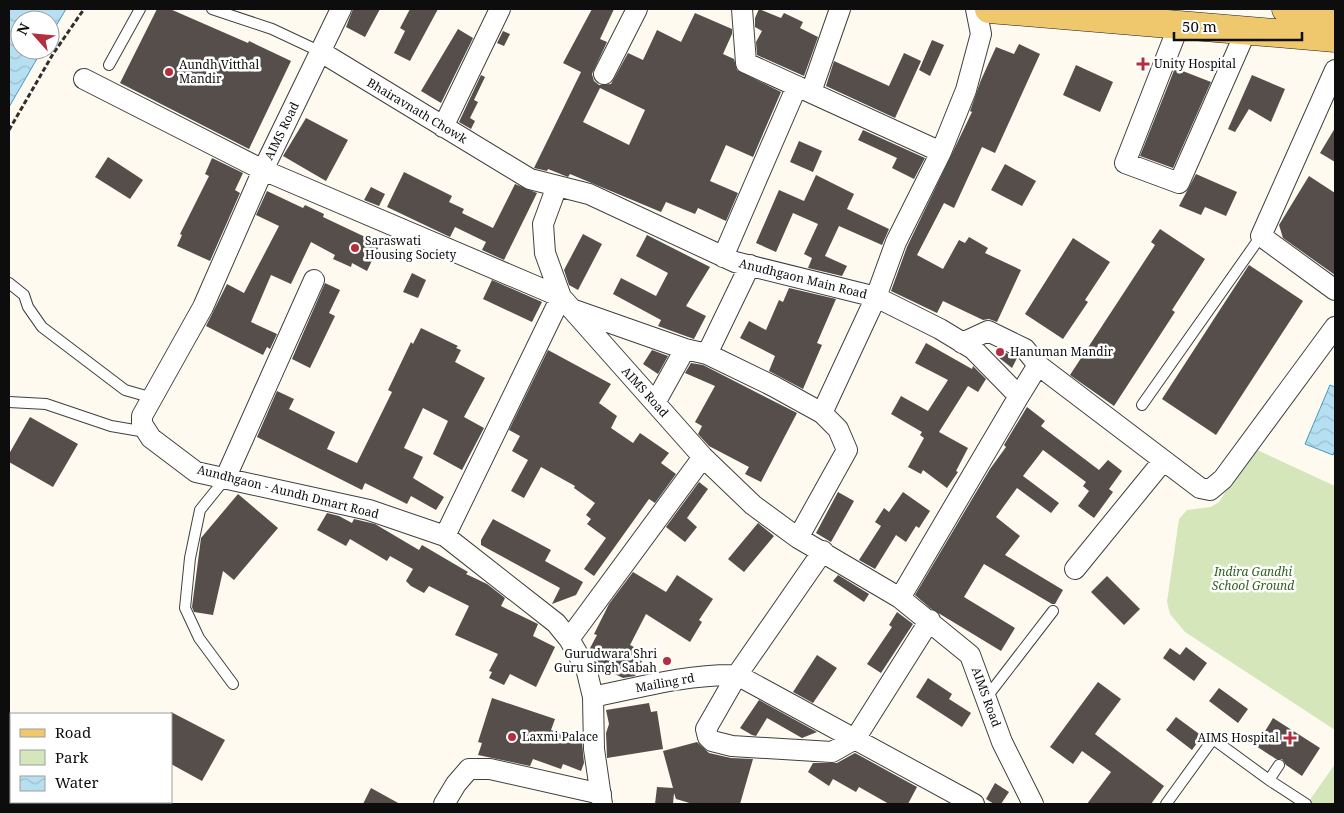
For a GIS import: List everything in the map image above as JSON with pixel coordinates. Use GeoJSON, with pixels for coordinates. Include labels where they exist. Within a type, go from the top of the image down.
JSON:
{"type":"FeatureCollection","features":[{"type":"Feature","properties":{"kind":"main road"},"geometry":{"type":"LineString","coordinates":[[989,9],[1335,38]]}},
{"type":"Feature","properties":{"kind":"main road"},"geometry":{"type":"LineString","coordinates":[[1286,9],[1335,13]]}},
{"type":"Feature","properties":{"kind":"street"},"geometry":{"type":"LineString","coordinates":[[321,52],[341,9]]}},
{"type":"Feature","properties":{"kind":"street"},"geometry":{"type":"LineString","coordinates":[[443,127],[500,9]]}},
{"type":"Feature","properties":{"kind":"street"},"geometry":{"type":"LineString","coordinates":[[604,74],[637,9]]}},
{"type":"Feature","properties":{"kind":"street"},"geometry":{"type":"LineString","coordinates":[[742,9],[746,62],[941,152]]}},
{"type":"Feature","properties":{"kind":"street"},"geometry":{"type":"LineString","coordinates":[[723,257],[804,89],[840,9]]}},
{"type":"Feature","properties":{"kind":"street","name":"Anudhgaon Main Road"},"geometry":{"type":"LineString","coordinates":[[557,186],[589,194],[735,262],[876,297],[896,242],[941,152],[966,90],[981,34],[976,9]]}},
{"type":"Feature","properties":{"kind":"street"},"geometry":{"type":"LineString","coordinates":[[1180,26],[1125,163],[1179,183],[1246,31]]}},
{"type":"Feature","properties":{"kind":"street","name":"Bhairavnath Chowk"},"geometry":{"type":"LineString","coordinates":[[321,52],[530,179],[557,186]]}},
{"type":"Feature","properties":{"kind":"street","name":"AIMS Road"},"geometry":{"type":"LineString","coordinates":[[321,52],[263,170],[566,303],[703,457],[753,504],[798,538],[900,598],[930,620],[970,655],[1002,742],[1033,804]]}},
{"type":"Feature","properties":{"kind":"street"},"geometry":{"type":"LineString","coordinates":[[1335,70],[1261,236],[1335,290]]}},
{"type":"Feature","properties":{"kind":"street"},"geometry":{"type":"LineString","coordinates":[[84,79],[263,170],[203,307],[142,416],[142,424],[146,432]]}},
{"type":"Feature","properties":{"kind":"street"},"geometry":{"type":"LineString","coordinates":[[557,186],[544,224],[544,253],[566,303],[685,349],[707,354],[822,413],[838,429],[847,450],[798,538]]}},
{"type":"Feature","properties":{"kind":"street"},"geometry":{"type":"LineString","coordinates":[[707,354],[750,265]]}},
{"type":"Feature","properties":{"kind":"street"},"geometry":{"type":"LineString","coordinates":[[225,479],[314,280]]}},
{"type":"Feature","properties":{"kind":"street"},"geometry":{"type":"LineString","coordinates":[[822,413],[876,297],[940,329],[972,349],[1019,396]]}},
{"type":"Feature","properties":{"kind":"street"},"geometry":{"type":"LineString","coordinates":[[445,536],[566,303]]}},
{"type":"Feature","properties":{"kind":"street"},"geometry":{"type":"LineString","coordinates":[[962,343],[988,331],[1024,349],[1038,365],[1163,461],[1200,488],[1210,490],[1223,479],[1335,327]]}},
{"type":"Feature","properties":{"kind":"street"},"geometry":{"type":"LineString","coordinates":[[655,404],[685,349]]}},
{"type":"Feature","properties":{"kind":"street"},"geometry":{"type":"LineString","coordinates":[[900,598],[1038,365]]}},
{"type":"Feature","properties":{"kind":"street","name":"Aundhgaon - Aundh Dmart Road"},"geometry":{"type":"LineString","coordinates":[[146,432],[150,438],[196,472],[369,510],[445,536],[556,623],[569,639],[586,668],[594,697],[594,749],[602,799]]}},
{"type":"Feature","properties":{"kind":"street"},"geometry":{"type":"LineString","coordinates":[[569,639],[703,457]]}},
{"type":"Feature","properties":{"kind":"street"},"geometry":{"type":"LineString","coordinates":[[1075,569],[1163,461]]}},
{"type":"Feature","properties":{"kind":"street"},"geometry":{"type":"LineString","coordinates":[[822,551],[737,675],[706,729],[708,737],[712,741],[732,746],[832,752],[854,739],[930,620]]}},
{"type":"Feature","properties":{"kind":"street","name":"Mailing rd"},"geometry":{"type":"LineString","coordinates":[[594,697],[676,680],[713,675],[737,675]]}},
{"type":"Feature","properties":{"kind":"street"},"geometry":{"type":"LineString","coordinates":[[737,675],[974,804]]}},
{"type":"Feature","properties":{"kind":"street"},"geometry":{"type":"LineString","coordinates":[[444,804],[456,784],[469,769],[490,769],[602,799]]}},
{"type":"Feature","properties":{"kind":"lane"},"geometry":{"type":"LineString","coordinates":[[110,65],[140,9]]}},
{"type":"Feature","properties":{"kind":"lane"},"geometry":{"type":"LineString","coordinates":[[212,9],[272,29],[321,52]]}},
{"type":"Feature","properties":{"kind":"lane"},"geometry":{"type":"LineString","coordinates":[[1142,405],[1261,236]]}},
{"type":"Feature","properties":{"kind":"lane"},"geometry":{"type":"LineString","coordinates":[[9,283],[24,295],[28,307],[42,327],[125,390],[153,398]]}},
{"type":"Feature","properties":{"kind":"lane"},"geometry":{"type":"LineString","coordinates":[[9,402],[46,404],[111,426],[146,432]]}},
{"type":"Feature","properties":{"kind":"lane"},"geometry":{"type":"LineString","coordinates":[[225,479],[200,510],[190,558],[185,608],[199,638],[233,684]]}},
{"type":"Feature","properties":{"kind":"lane"},"geometry":{"type":"LineString","coordinates":[[986,698],[1054,610]]}},
{"type":"Feature","properties":{"kind":"lane"},"geometry":{"type":"LineString","coordinates":[[1166,804],[1213,739],[1269,780],[1306,804]]}},
{"type":"Feature","properties":{"kind":"lane"},"geometry":{"type":"LineString","coordinates":[[1269,780],[1279,765]]}},
{"type":"Feature","properties":{"kind":"path"},"geometry":{"type":"LineString","coordinates":[[9,130],[53,54],[84,9]]}},
{"type":"Feature","properties":{"kind":"green space","name":"Indira Gandhi School Ground"},"geometry":{"type":"Polygon","coordinates":[[[1255,449],[1335,486],[1335,730],[1185,632],[1170,614],[1167,602],[1179,519],[1187,510],[1211,507],[1219,502],[1255,449]]]}},
{"type":"Feature","properties":{"kind":"green space"},"geometry":{"type":"Polygon","coordinates":[[[1335,764],[1335,804],[1307,804],[1335,764]]]}},
{"type":"Feature","properties":{"kind":"water"},"geometry":{"type":"Polygon","coordinates":[[[9,9],[66,9],[60,19],[60,10],[10,10],[10,60],[36,60],[9,107],[9,9]]]}},
{"type":"Feature","properties":{"kind":"water"},"geometry":{"type":"Polygon","coordinates":[[[1330,385],[1335,387],[1335,450],[1333,455],[1305,444],[1330,385]]]}},
{"type":"Feature","properties":{"kind":"building"},"geometry":{"type":"Polygon","coordinates":[[[157,9],[170,9],[248,43],[249,41],[291,61],[249,149],[120,83],[157,9]]]}},
{"type":"Feature","properties":{"kind":"building"},"geometry":{"type":"Polygon","coordinates":[[[353,9],[380,9],[365,37],[346,27],[353,9]]]}},
{"type":"Feature","properties":{"kind":"building"},"geometry":{"type":"Polygon","coordinates":[[[410,9],[438,9],[410,61],[394,53],[405,31],[400,28],[410,9]]]}},
{"type":"Feature","properties":{"kind":"building"},"geometry":{"type":"Polygon","coordinates":[[[592,9],[614,9],[600,39],[607,42],[592,74],[594,81],[599,85],[611,84],[628,53],[643,60],[657,30],[681,42],[695,13],[732,29],[732,34],[723,54],[734,59],[737,70],[781,92],[753,157],[726,145],[710,181],[738,193],[726,221],[698,208],[695,214],[666,202],[661,212],[570,174],[568,177],[548,169],[547,171],[534,168],[581,72],[563,63],[592,9]],[[600,88],[583,122],[629,145],[645,110],[600,88]]]}},
{"type":"Feature","properties":{"kind":"building"},"geometry":{"type":"Polygon","coordinates":[[[759,9],[781,18],[784,13],[803,22],[800,28],[818,37],[804,76],[757,55],[756,42],[762,31],[755,27],[755,18],[759,9]]]}},
{"type":"Feature","properties":{"kind":"building"},"geometry":{"type":"Polygon","coordinates":[[[458,29],[473,38],[441,103],[421,91],[458,29]]]}},
{"type":"Feature","properties":{"kind":"building"},"geometry":{"type":"Polygon","coordinates":[[[503,31],[510,34],[504,46],[497,43],[503,31]]]}},
{"type":"Feature","properties":{"kind":"building"},"geometry":{"type":"Polygon","coordinates":[[[932,40],[944,45],[930,76],[919,70],[932,40]]]}},
{"type":"Feature","properties":{"kind":"building"},"geometry":{"type":"Polygon","coordinates":[[[1019,44],[1040,54],[995,153],[982,147],[954,208],[944,203],[917,255],[943,269],[959,240],[965,243],[969,237],[988,248],[985,253],[1021,270],[997,322],[989,319],[983,320],[943,301],[937,313],[891,291],[907,247],[972,112],[970,111],[981,80],[996,47],[1014,54],[1019,44]]]}},
{"type":"Feature","properties":{"kind":"building"},"geometry":{"type":"Polygon","coordinates":[[[904,53],[921,61],[895,118],[826,86],[834,61],[889,86],[904,53]]]}},
{"type":"Feature","properties":{"kind":"building"},"geometry":{"type":"Polygon","coordinates":[[[1076,65],[1113,82],[1100,112],[1063,95],[1076,65]]]}},
{"type":"Feature","properties":{"kind":"building"},"geometry":{"type":"Polygon","coordinates":[[[1175,68],[1211,82],[1173,168],[1140,156],[1175,68]]]}},
{"type":"Feature","properties":{"kind":"building"},"geometry":{"type":"Polygon","coordinates":[[[481,75],[485,77],[474,100],[478,102],[470,118],[475,121],[471,129],[459,122],[481,75]]]}},
{"type":"Feature","properties":{"kind":"building"},"geometry":{"type":"Polygon","coordinates":[[[1252,75],[1285,89],[1271,122],[1249,109],[1235,132],[1228,129],[1252,75]]]}},
{"type":"Feature","properties":{"kind":"building"},"geometry":{"type":"Polygon","coordinates":[[[306,118],[348,140],[326,181],[283,156],[306,118]]]}},
{"type":"Feature","properties":{"kind":"building"},"geometry":{"type":"Polygon","coordinates":[[[1335,128],[1335,162],[1320,153],[1335,128]]]}},
{"type":"Feature","properties":{"kind":"building"},"geometry":{"type":"Polygon","coordinates":[[[863,130],[925,158],[914,179],[892,168],[897,158],[858,140],[863,130]]]}},
{"type":"Feature","properties":{"kind":"building"},"geometry":{"type":"Polygon","coordinates":[[[799,141],[822,151],[813,172],[790,162],[799,141]]]}},
{"type":"Feature","properties":{"kind":"building"},"geometry":{"type":"Polygon","coordinates":[[[108,157],[143,180],[130,199],[95,177],[108,157]]]}},
{"type":"Feature","properties":{"kind":"building"},"geometry":{"type":"Polygon","coordinates":[[[212,158],[243,173],[235,190],[240,193],[210,261],[177,246],[182,235],[180,234],[209,176],[205,174],[212,158]]]}},
{"type":"Feature","properties":{"kind":"building"},"geometry":{"type":"Polygon","coordinates":[[[1005,164],[1036,181],[1022,206],[991,190],[1005,164]]]}},
{"type":"Feature","properties":{"kind":"building"},"geometry":{"type":"Polygon","coordinates":[[[404,172],[452,196],[449,202],[464,209],[462,213],[493,228],[515,184],[537,193],[504,260],[482,250],[486,242],[455,227],[450,237],[387,207],[404,172]]]}},
{"type":"Feature","properties":{"kind":"building"},"geometry":{"type":"Polygon","coordinates":[[[1196,174],[1237,192],[1226,216],[1205,207],[1201,215],[1179,206],[1196,174]]]}},
{"type":"Feature","properties":{"kind":"building"},"geometry":{"type":"Polygon","coordinates":[[[816,175],[854,194],[847,209],[889,229],[882,245],[839,226],[825,256],[847,266],[842,276],[808,268],[812,258],[804,254],[818,224],[793,213],[776,252],[756,243],[779,190],[804,201],[816,175]]]}},
{"type":"Feature","properties":{"kind":"building"},"geometry":{"type":"Polygon","coordinates":[[[1309,176],[1335,193],[1335,275],[1283,238],[1279,225],[1309,176]]]}},
{"type":"Feature","properties":{"kind":"building"},"geometry":{"type":"Polygon","coordinates":[[[371,187],[385,194],[379,206],[364,200],[371,187]]]}},
{"type":"Feature","properties":{"kind":"building"},"geometry":{"type":"Polygon","coordinates":[[[267,191],[303,208],[305,205],[324,214],[323,217],[380,244],[367,271],[352,263],[351,267],[333,259],[335,255],[311,242],[291,284],[271,275],[251,322],[277,334],[270,349],[267,347],[263,355],[206,326],[227,284],[244,293],[279,226],[256,215],[267,191]]]}},
{"type":"Feature","properties":{"kind":"building"},"geometry":{"type":"Polygon","coordinates":[[[1160,229],[1205,259],[1172,310],[1175,312],[1114,406],[1070,375],[1155,245],[1151,242],[1160,229]]]}},
{"type":"Feature","properties":{"kind":"building"},"geometry":{"type":"Polygon","coordinates":[[[583,234],[602,244],[578,290],[569,285],[564,270],[583,234]]]}},
{"type":"Feature","properties":{"kind":"building"},"geometry":{"type":"Polygon","coordinates":[[[647,235],[710,267],[686,306],[706,316],[694,339],[658,326],[661,320],[613,294],[621,278],[656,296],[668,273],[636,256],[647,235]]]}},
{"type":"Feature","properties":{"kind":"building"},"geometry":{"type":"Polygon","coordinates":[[[1073,238],[1110,262],[1085,300],[1088,302],[1063,339],[1025,314],[1073,238]]]}},
{"type":"Feature","properties":{"kind":"building"},"geometry":{"type":"Polygon","coordinates":[[[1249,265],[1303,301],[1216,435],[1162,399],[1249,265]]]}},
{"type":"Feature","properties":{"kind":"building"},"geometry":{"type":"Polygon","coordinates":[[[412,273],[426,280],[418,298],[403,292],[412,273]]]}},
{"type":"Feature","properties":{"kind":"building"},"geometry":{"type":"Polygon","coordinates":[[[492,280],[542,302],[532,322],[483,299],[492,280]]]}},
{"type":"Feature","properties":{"kind":"building"},"geometry":{"type":"Polygon","coordinates":[[[325,283],[340,290],[329,313],[335,316],[310,368],[292,359],[325,283]]]}},
{"type":"Feature","properties":{"kind":"building"},"geometry":{"type":"Polygon","coordinates":[[[789,288],[836,299],[817,343],[822,345],[803,389],[769,371],[775,356],[740,338],[749,321],[766,330],[779,300],[783,302],[789,288]]]}},
{"type":"Feature","properties":{"kind":"building"},"geometry":{"type":"Polygon","coordinates":[[[421,328],[458,346],[456,348],[461,350],[455,362],[485,378],[464,417],[484,428],[462,470],[433,454],[448,421],[423,408],[404,448],[423,457],[413,478],[444,497],[436,510],[411,496],[407,504],[365,483],[362,490],[257,437],[277,391],[294,399],[289,409],[335,432],[327,449],[357,463],[392,392],[388,390],[411,342],[413,344],[421,328]]]}},
{"type":"Feature","properties":{"kind":"building"},"geometry":{"type":"Polygon","coordinates":[[[926,343],[972,369],[973,366],[986,379],[978,392],[968,386],[939,432],[968,448],[956,471],[958,472],[947,488],[923,470],[921,474],[908,467],[924,438],[920,435],[922,432],[891,414],[901,396],[928,411],[948,380],[915,363],[926,343]]]}},
{"type":"Feature","properties":{"kind":"building"},"geometry":{"type":"Polygon","coordinates":[[[548,350],[611,384],[599,403],[617,416],[611,428],[633,443],[640,433],[669,453],[661,463],[676,474],[655,503],[649,499],[594,576],[584,569],[606,538],[587,524],[591,519],[586,515],[595,503],[574,488],[575,486],[541,467],[524,498],[511,491],[528,460],[512,451],[520,436],[509,430],[548,350]]]}},
{"type":"Feature","properties":{"kind":"building"},"geometry":{"type":"Polygon","coordinates":[[[652,350],[668,356],[658,374],[643,364],[652,350]]]}},
{"type":"Feature","properties":{"kind":"building"},"geometry":{"type":"Polygon","coordinates":[[[1002,351],[1017,358],[1012,368],[998,357],[1002,351]]]}},
{"type":"Feature","properties":{"kind":"building"},"geometry":{"type":"Polygon","coordinates":[[[691,363],[703,365],[797,413],[761,482],[745,474],[749,467],[709,446],[698,434],[702,426],[695,422],[715,386],[685,373],[691,363]]]}},
{"type":"Feature","properties":{"kind":"building"},"geometry":{"type":"Polygon","coordinates":[[[1027,407],[1045,421],[1041,426],[1099,470],[1108,460],[1122,471],[1109,489],[1113,492],[1094,518],[1078,506],[1089,491],[1083,486],[1086,482],[1043,450],[1023,476],[1059,503],[1051,513],[1017,488],[996,517],[1020,536],[1005,555],[1063,590],[1055,604],[1052,604],[984,564],[964,597],[1015,628],[1001,651],[930,608],[915,595],[990,469],[1006,447],[1004,445],[1027,407]]]}},
{"type":"Feature","properties":{"kind":"building"},"geometry":{"type":"Polygon","coordinates":[[[30,417],[78,444],[53,487],[9,462],[9,454],[30,417]]]}},
{"type":"Feature","properties":{"kind":"building"},"geometry":{"type":"Polygon","coordinates":[[[699,482],[708,489],[687,518],[697,527],[685,542],[666,527],[699,482]]]}},
{"type":"Feature","properties":{"kind":"building"},"geometry":{"type":"Polygon","coordinates":[[[838,492],[854,501],[831,542],[816,533],[838,492]]]}},
{"type":"Feature","properties":{"kind":"building"},"geometry":{"type":"Polygon","coordinates":[[[903,492],[930,511],[919,528],[916,526],[906,542],[896,535],[875,569],[859,560],[881,526],[875,522],[884,508],[889,512],[903,492]]]}},
{"type":"Feature","properties":{"kind":"building"},"geometry":{"type":"Polygon","coordinates":[[[238,494],[278,528],[234,580],[223,571],[213,615],[194,612],[192,607],[201,538],[238,494]]]}},
{"type":"Feature","properties":{"kind":"building"},"geometry":{"type":"Polygon","coordinates":[[[327,513],[339,516],[352,523],[354,519],[375,524],[419,550],[422,545],[468,572],[466,574],[487,584],[505,598],[501,606],[538,624],[533,636],[555,647],[536,687],[510,674],[504,685],[489,678],[492,672],[489,671],[498,654],[455,635],[469,606],[429,586],[424,593],[411,586],[406,581],[413,569],[390,556],[387,561],[350,539],[346,546],[317,530],[327,513]]]}},
{"type":"Feature","properties":{"kind":"building"},"geometry":{"type":"Polygon","coordinates":[[[493,519],[551,550],[545,561],[583,582],[576,595],[552,604],[560,588],[481,545],[481,540],[493,519]]]}},
{"type":"Feature","properties":{"kind":"building"},"geometry":{"type":"Polygon","coordinates":[[[758,523],[774,536],[744,572],[728,559],[758,523]]]}},
{"type":"Feature","properties":{"kind":"building"},"geometry":{"type":"Polygon","coordinates":[[[633,572],[666,592],[677,575],[713,599],[699,620],[702,622],[690,642],[646,614],[630,645],[638,649],[634,656],[642,661],[635,676],[623,678],[598,666],[589,650],[597,635],[594,634],[609,604],[633,572]]]}},
{"type":"Feature","properties":{"kind":"building"},"geometry":{"type":"Polygon","coordinates":[[[838,575],[869,594],[864,602],[833,581],[838,575]]]}},
{"type":"Feature","properties":{"kind":"building"},"geometry":{"type":"Polygon","coordinates":[[[1107,576],[1140,609],[1124,625],[1091,592],[1107,576]]]}},
{"type":"Feature","properties":{"kind":"building"},"geometry":{"type":"Polygon","coordinates":[[[897,612],[913,624],[881,673],[867,664],[892,627],[889,625],[897,612]]]}},
{"type":"Feature","properties":{"kind":"building"},"geometry":{"type":"Polygon","coordinates":[[[1186,647],[1207,663],[1194,681],[1163,658],[1170,648],[1180,655],[1186,647]]]}},
{"type":"Feature","properties":{"kind":"building"},"geometry":{"type":"Polygon","coordinates":[[[817,655],[837,668],[813,703],[793,692],[817,655]]]}},
{"type":"Feature","properties":{"kind":"building"},"geometry":{"type":"Polygon","coordinates":[[[928,678],[952,694],[949,699],[971,713],[962,727],[916,697],[928,678]]]}},
{"type":"Feature","properties":{"kind":"building"},"geometry":{"type":"Polygon","coordinates":[[[1098,682],[1121,699],[1095,734],[1164,786],[1151,804],[1087,804],[1111,772],[1082,751],[1073,764],[1050,747],[1098,682]]]}},
{"type":"Feature","properties":{"kind":"building"},"geometry":{"type":"Polygon","coordinates":[[[1219,688],[1248,709],[1238,723],[1209,701],[1219,688]]]}},
{"type":"Feature","properties":{"kind":"building","name":"Laxmi Palace"},"geometry":{"type":"Polygon","coordinates":[[[492,698],[555,719],[551,730],[582,742],[584,763],[581,771],[563,764],[561,769],[533,759],[530,766],[478,755],[482,743],[478,742],[492,698]]]}},
{"type":"Feature","properties":{"kind":"building"},"geometry":{"type":"Polygon","coordinates":[[[759,700],[817,732],[802,738],[767,718],[756,736],[752,735],[740,728],[759,700]]]}},
{"type":"Feature","properties":{"kind":"building"},"geometry":{"type":"Polygon","coordinates":[[[649,703],[651,712],[657,711],[663,749],[607,758],[606,733],[609,724],[606,710],[649,703]]]}},
{"type":"Feature","properties":{"kind":"building"},"geometry":{"type":"Polygon","coordinates":[[[171,713],[225,740],[202,781],[172,765],[171,713]]]}},
{"type":"Feature","properties":{"kind":"building"},"geometry":{"type":"Polygon","coordinates":[[[1176,717],[1202,736],[1192,750],[1166,730],[1176,717]]]}},
{"type":"Feature","properties":{"kind":"building"},"geometry":{"type":"Polygon","coordinates":[[[1273,718],[1320,748],[1302,776],[1286,765],[1282,759],[1276,759],[1256,746],[1273,718]]]}},
{"type":"Feature","properties":{"kind":"building"},"geometry":{"type":"Polygon","coordinates":[[[697,742],[709,753],[731,758],[753,759],[740,804],[693,804],[676,799],[674,793],[673,804],[655,804],[657,787],[673,788],[663,751],[697,742]]]}},
{"type":"Feature","properties":{"kind":"building"},"geometry":{"type":"Polygon","coordinates":[[[855,753],[917,787],[908,804],[889,804],[859,787],[856,792],[833,779],[829,786],[808,772],[813,763],[837,763],[855,753]]]}},
{"type":"Feature","properties":{"kind":"building"},"geometry":{"type":"Polygon","coordinates":[[[995,783],[1009,792],[1001,804],[994,804],[986,799],[995,783]]]}},
{"type":"Feature","properties":{"kind":"building"},"geometry":{"type":"Polygon","coordinates":[[[371,788],[400,804],[363,804],[371,788]]]}},
{"type":"Feature","properties":{"kind":"place","name":"Unity Hospital"},"geometry":{"type":"Point","coordinates":[1143,64]}},
{"type":"Feature","properties":{"kind":"place","name":"Aundh Vitthal Mandir"},"geometry":{"type":"Point","coordinates":[169,72]}},
{"type":"Feature","properties":{"kind":"place","name":"Saraswati Housing Society"},"geometry":{"type":"Point","coordinates":[355,248]}},
{"type":"Feature","properties":{"kind":"place","name":"Hanuman Mandir"},"geometry":{"type":"Point","coordinates":[1000,352]}},
{"type":"Feature","properties":{"kind":"place","name":"Gurudwara Shri Guru Singh Sabah"},"geometry":{"type":"Point","coordinates":[667,661]}},
{"type":"Feature","properties":{"kind":"place","name":"Laxmi Palace"},"geometry":{"type":"Point","coordinates":[512,737]}},
{"type":"Feature","properties":{"kind":"place","name":"AIMS Hospital"},"geometry":{"type":"Point","coordinates":[1290,738]}}]}
